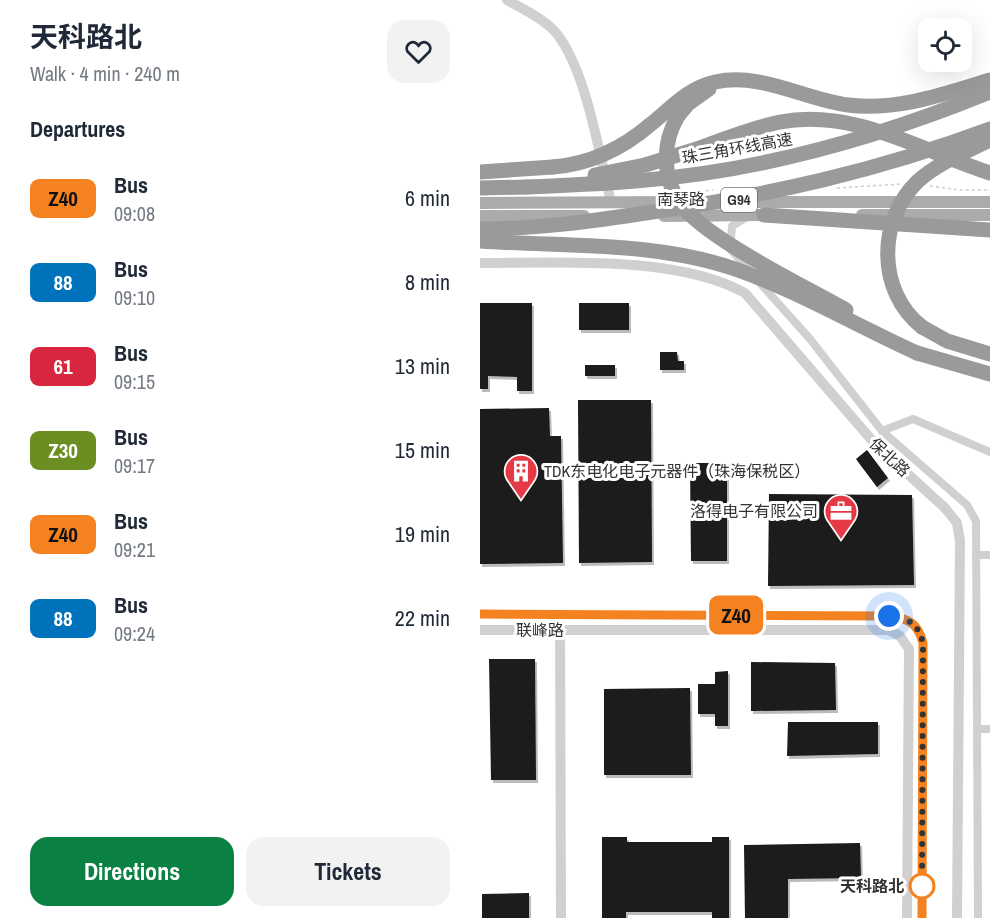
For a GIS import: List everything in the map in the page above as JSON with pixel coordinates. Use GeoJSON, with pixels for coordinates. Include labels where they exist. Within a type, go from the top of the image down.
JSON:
{"type":"FeatureCollection","features":[{"type":"Feature","properties":{"kind":"highway"},"geometry":{"type":"LineString","coordinates":[[480,172],[553,167],[587,162],[635,137],[683,97],[704,86],[725,81],[755,81],[822,100],[874,106],[919,101],[990,80]]}},
{"type":"Feature","properties":{"kind":"highway"},"geometry":{"type":"LineString","coordinates":[[725,81],[688,104],[670,132],[666,148],[668,179],[681,205],[698,221],[749,255],[917,351]]}},
{"type":"Feature","properties":{"kind":"highway","name":"珠三角环线高速"},"geometry":{"type":"LineString","coordinates":[[480,188],[646,180],[792,157],[853,142],[990,92]]}},
{"type":"Feature","properties":{"kind":"highway"},"geometry":{"type":"LineString","coordinates":[[527,187],[645,165],[767,125],[813,119],[865,127],[990,173]]}},
{"type":"Feature","properties":{"kind":"highway","name":"G94"},"geometry":{"type":"LineString","coordinates":[[480,229],[549,226],[747,199],[873,169],[990,129]]}},
{"type":"Feature","properties":{"kind":"highway"},"geometry":{"type":"LineString","coordinates":[[990,140],[924,176],[903,200],[894,221],[887,251],[890,278],[903,307],[922,327],[947,341],[990,354]]}},
{"type":"Feature","properties":{"kind":"highway"},"geometry":{"type":"LineString","coordinates":[[757,215],[990,230]]}},
{"type":"Feature","properties":{"kind":"highway"},"geometry":{"type":"LineString","coordinates":[[480,241],[620,248],[696,259],[737,270],[772,284],[945,363],[990,374]]}},
{"type":"Feature","properties":{"kind":"main road","name":"南琴路"},"geometry":{"type":"LineString","coordinates":[[480,203],[990,202]]}},
{"type":"Feature","properties":{"kind":"main road","name":"南琴路"},"geometry":{"type":"LineString","coordinates":[[480,216],[990,215]]}},
{"type":"Feature","properties":{"kind":"street"},"geometry":{"type":"LineString","coordinates":[[507,0],[542,21],[557,34],[563,45],[584,96],[611,202]]}},
{"type":"Feature","properties":{"kind":"street"},"geometry":{"type":"LineString","coordinates":[[699,215],[810,339],[882,431],[968,505],[976,521],[978,918]]}},
{"type":"Feature","properties":{"kind":"street"},"geometry":{"type":"LineString","coordinates":[[730,249],[732,226],[757,215]]}},
{"type":"Feature","properties":{"kind":"street","name":"保北路"},"geometry":{"type":"LineString","coordinates":[[480,263],[581,263],[640,267],[708,276],[736,288],[745,293],[876,445],[945,508],[957,523],[960,541],[957,918]]}},
{"type":"Feature","properties":{"kind":"street"},"geometry":{"type":"LineString","coordinates":[[882,431],[913,419],[990,452]]}},
{"type":"Feature","properties":{"kind":"street"},"geometry":{"type":"LineString","coordinates":[[976,555],[990,555]]}},
{"type":"Feature","properties":{"kind":"street","name":"联峰路"},"geometry":{"type":"LineString","coordinates":[[480,614],[905,617],[915,624],[923,643],[922,918]]}},
{"type":"Feature","properties":{"kind":"street"},"geometry":{"type":"LineString","coordinates":[[560,614],[561,918]]}},
{"type":"Feature","properties":{"kind":"street","name":"联峰路"},"geometry":{"type":"LineString","coordinates":[[480,630],[889,630],[900,636],[909,649],[907,918]]}},
{"type":"Feature","properties":{"kind":"street"},"geometry":{"type":"LineString","coordinates":[[977,729],[990,729]]}},
{"type":"Feature","properties":{"kind":"building"},"geometry":{"type":"Polygon","coordinates":[[[480,303],[532,303],[532,391],[517,391],[517,377],[488,376],[488,389],[480,389],[480,303]]]}},
{"type":"Feature","properties":{"kind":"building"},"geometry":{"type":"Polygon","coordinates":[[[579,303],[629,303],[629,330],[579,330],[579,303]]]}},
{"type":"Feature","properties":{"kind":"building"},"geometry":{"type":"Polygon","coordinates":[[[660,352],[677,352],[678,361],[684,361],[684,370],[660,370],[660,352]]]}},
{"type":"Feature","properties":{"kind":"building"},"geometry":{"type":"Polygon","coordinates":[[[585,365],[615,365],[615,376],[585,376],[585,365]]]}},
{"type":"Feature","properties":{"kind":"building","name":"TDK东电化电子元器件（珠海保税区）"},"geometry":{"type":"Polygon","coordinates":[[[578,400],[651,400],[652,562],[579,563],[578,400]]]}},
{"type":"Feature","properties":{"kind":"building","name":"TDK东电化电子元器件（珠海保税区）"},"geometry":{"type":"Polygon","coordinates":[[[549,408],[550,436],[561,436],[563,563],[480,564],[480,409],[549,408]]]}},
{"type":"Feature","properties":{"kind":"building"},"geometry":{"type":"Polygon","coordinates":[[[867,450],[888,478],[877,487],[856,459],[867,450]]]}},
{"type":"Feature","properties":{"kind":"building","name":"TDK东电化电子元器件（珠海保税区）"},"geometry":{"type":"Polygon","coordinates":[[[690,463],[727,463],[727,561],[691,561],[690,463]]]}},
{"type":"Feature","properties":{"kind":"building","name":"洛得电子有限公司"},"geometry":{"type":"Polygon","coordinates":[[[769,494],[912,495],[914,585],[768,586],[769,494]]]}},
{"type":"Feature","properties":{"kind":"building"},"geometry":{"type":"Polygon","coordinates":[[[489,659],[535,659],[536,780],[491,780],[489,659]]]}},
{"type":"Feature","properties":{"kind":"building"},"geometry":{"type":"Polygon","coordinates":[[[751,662],[835,663],[836,710],[751,711],[751,662]]]}},
{"type":"Feature","properties":{"kind":"building"},"geometry":{"type":"Polygon","coordinates":[[[728,671],[728,726],[715,726],[715,714],[698,714],[698,684],[715,684],[715,672],[728,671]]]}},
{"type":"Feature","properties":{"kind":"building"},"geometry":{"type":"Polygon","coordinates":[[[690,688],[691,775],[604,775],[604,689],[690,688]]]}},
{"type":"Feature","properties":{"kind":"building"},"geometry":{"type":"Polygon","coordinates":[[[788,722],[878,722],[878,754],[787,756],[788,722]]]}},
{"type":"Feature","properties":{"kind":"building"},"geometry":{"type":"Polygon","coordinates":[[[602,837],[627,837],[627,842],[712,842],[712,837],[729,837],[729,918],[712,918],[712,912],[626,912],[626,918],[602,918],[602,837]]]}},
{"type":"Feature","properties":{"kind":"building"},"geometry":{"type":"Polygon","coordinates":[[[860,843],[861,878],[788,879],[788,918],[745,918],[744,845],[860,843]]]}},
{"type":"Feature","properties":{"kind":"building"},"geometry":{"type":"Polygon","coordinates":[[[529,893],[529,918],[482,918],[482,894],[529,893]]]}},
{"type":"Feature","properties":{"kind":"bus line","name":"Z40"},"geometry":{"type":"LineString","coordinates":[[480,614],[905,617],[915,624],[923,643],[922,918]]}},
{"type":"Feature","properties":{"kind":"place","name":"TDK东电化电子元器件（珠海保税区）"},"geometry":{"type":"Point","coordinates":[521,500]}},
{"type":"Feature","properties":{"kind":"place","name":"洛得电子有限公司"},"geometry":{"type":"Point","coordinates":[841,540]}},
{"type":"Feature","properties":{"kind":"place","name":"天科路北"},"geometry":{"type":"Point","coordinates":[922,886]}},
{"type":"Feature","properties":{"kind":"route"},"geometry":{"type":"LineString","coordinates":[[889,616],[905,617],[915,624],[923,643],[922,886]]}}]}
